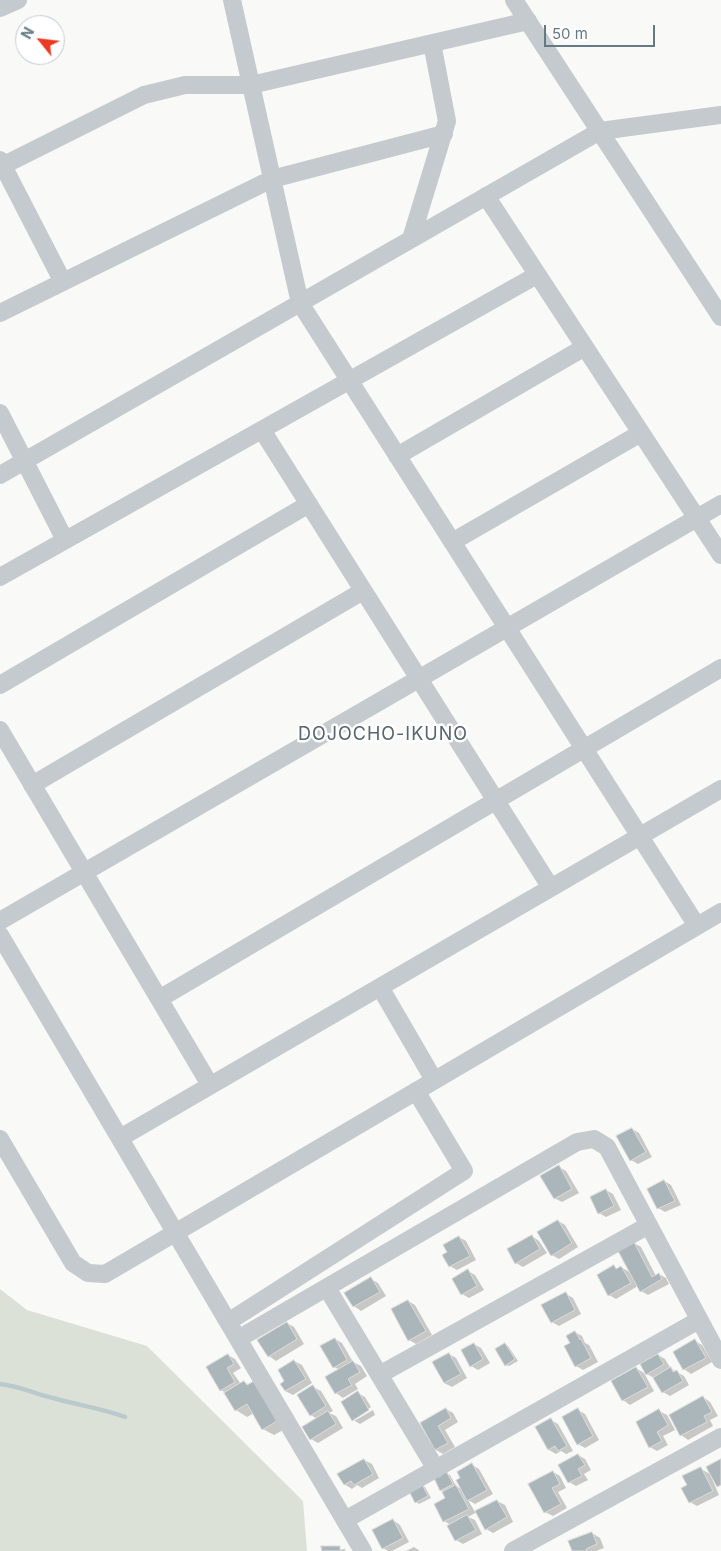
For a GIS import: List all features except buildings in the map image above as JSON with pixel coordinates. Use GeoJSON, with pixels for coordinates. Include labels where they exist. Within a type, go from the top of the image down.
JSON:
{"type":"FeatureCollection","features":[{"type":"Feature","properties":{"kind":"street"},"geometry":{"type":"LineString","coordinates":[[0,8],[18,0]]}},
{"type":"Feature","properties":{"kind":"street"},"geometry":{"type":"LineString","coordinates":[[232,0],[300,303],[697,926]]}},
{"type":"Feature","properties":{"kind":"street"},"geometry":{"type":"LineString","coordinates":[[514,0],[721,317]]}},
{"type":"Feature","properties":{"kind":"street"},"geometry":{"type":"LineString","coordinates":[[63,282],[1,165],[144,96],[185,85],[251,85],[528,21]]}},
{"type":"Feature","properties":{"kind":"street"},"geometry":{"type":"LineString","coordinates":[[411,239],[447,121],[432,43]]}},
{"type":"Feature","properties":{"kind":"street"},"geometry":{"type":"LineString","coordinates":[[0,475],[600,131],[721,115]]}},
{"type":"Feature","properties":{"kind":"street"},"geometry":{"type":"LineString","coordinates":[[0,313],[272,179],[444,134]]}},
{"type":"Feature","properties":{"kind":"street"},"geometry":{"type":"LineString","coordinates":[[486,196],[721,555]]}},
{"type":"Feature","properties":{"kind":"street"},"geometry":{"type":"LineString","coordinates":[[0,576],[537,275]]}},
{"type":"Feature","properties":{"kind":"street"},"geometry":{"type":"LineString","coordinates":[[397,456],[585,347]]}},
{"type":"Feature","properties":{"kind":"street"},"geometry":{"type":"LineString","coordinates":[[0,413],[65,540]]}},
{"type":"Feature","properties":{"kind":"street"},"geometry":{"type":"LineString","coordinates":[[262,430],[551,888]]}},
{"type":"Feature","properties":{"kind":"street"},"geometry":{"type":"LineString","coordinates":[[452,542],[641,433]]}},
{"type":"Feature","properties":{"kind":"street"},"geometry":{"type":"LineString","coordinates":[[0,685],[309,504]]}},
{"type":"Feature","properties":{"kind":"street"},"geometry":{"type":"LineString","coordinates":[[0,922],[721,504]]}},
{"type":"Feature","properties":{"kind":"street"},"geometry":{"type":"LineString","coordinates":[[32,785],[364,591]]}},
{"type":"Feature","properties":{"kind":"street"},"geometry":{"type":"LineString","coordinates":[[159,999],[721,668]]}},
{"type":"Feature","properties":{"kind":"street"},"geometry":{"type":"LineString","coordinates":[[0,730],[210,1085]]}},
{"type":"Feature","properties":{"kind":"street"},"geometry":{"type":"LineString","coordinates":[[120,1138],[721,789]]}},
{"type":"Feature","properties":{"kind":"street"},"geometry":{"type":"LineString","coordinates":[[0,1139],[73,1263],[88,1273],[105,1274],[721,912]]}},
{"type":"Feature","properties":{"kind":"street"},"geometry":{"type":"LineString","coordinates":[[0,935],[363,1551]]}},
{"type":"Feature","properties":{"kind":"street"},"geometry":{"type":"LineString","coordinates":[[380,987],[434,1080]]}},
{"type":"Feature","properties":{"kind":"street"},"geometry":{"type":"LineString","coordinates":[[228,1322],[464,1171],[416,1091]]}},
{"type":"Feature","properties":{"kind":"street"},"geometry":{"type":"LineString","coordinates":[[238,1339],[577,1142],[594,1139],[607,1147],[721,1360]]}},
{"type":"Feature","properties":{"kind":"street"},"geometry":{"type":"LineString","coordinates":[[379,1375],[649,1225]]}},
{"type":"Feature","properties":{"kind":"street"},"geometry":{"type":"LineString","coordinates":[[327,1288],[436,1469]]}},
{"type":"Feature","properties":{"kind":"street"},"geometry":{"type":"LineString","coordinates":[[345,1520],[700,1320]]}},
{"type":"Feature","properties":{"kind":"street"},"geometry":{"type":"LineString","coordinates":[[513,1551],[721,1437]]}},
{"type":"Feature","properties":{"kind":"shaded area"},"geometry":{"type":"Polygon","coordinates":[[[0,1289],[27,1310],[147,1346],[303,1501],[307,1551],[0,1551],[0,1289]]]}},
{"type":"Feature","properties":{"kind":"waterway"},"geometry":{"type":"LineString","coordinates":[[0,1384],[14,1386],[125,1417]]}},
{"type":"Feature","properties":{"kind":"district","name":"DOJOCHO-IKUNO"},"geometry":{"type":"Point","coordinates":[383,735]}}]}
